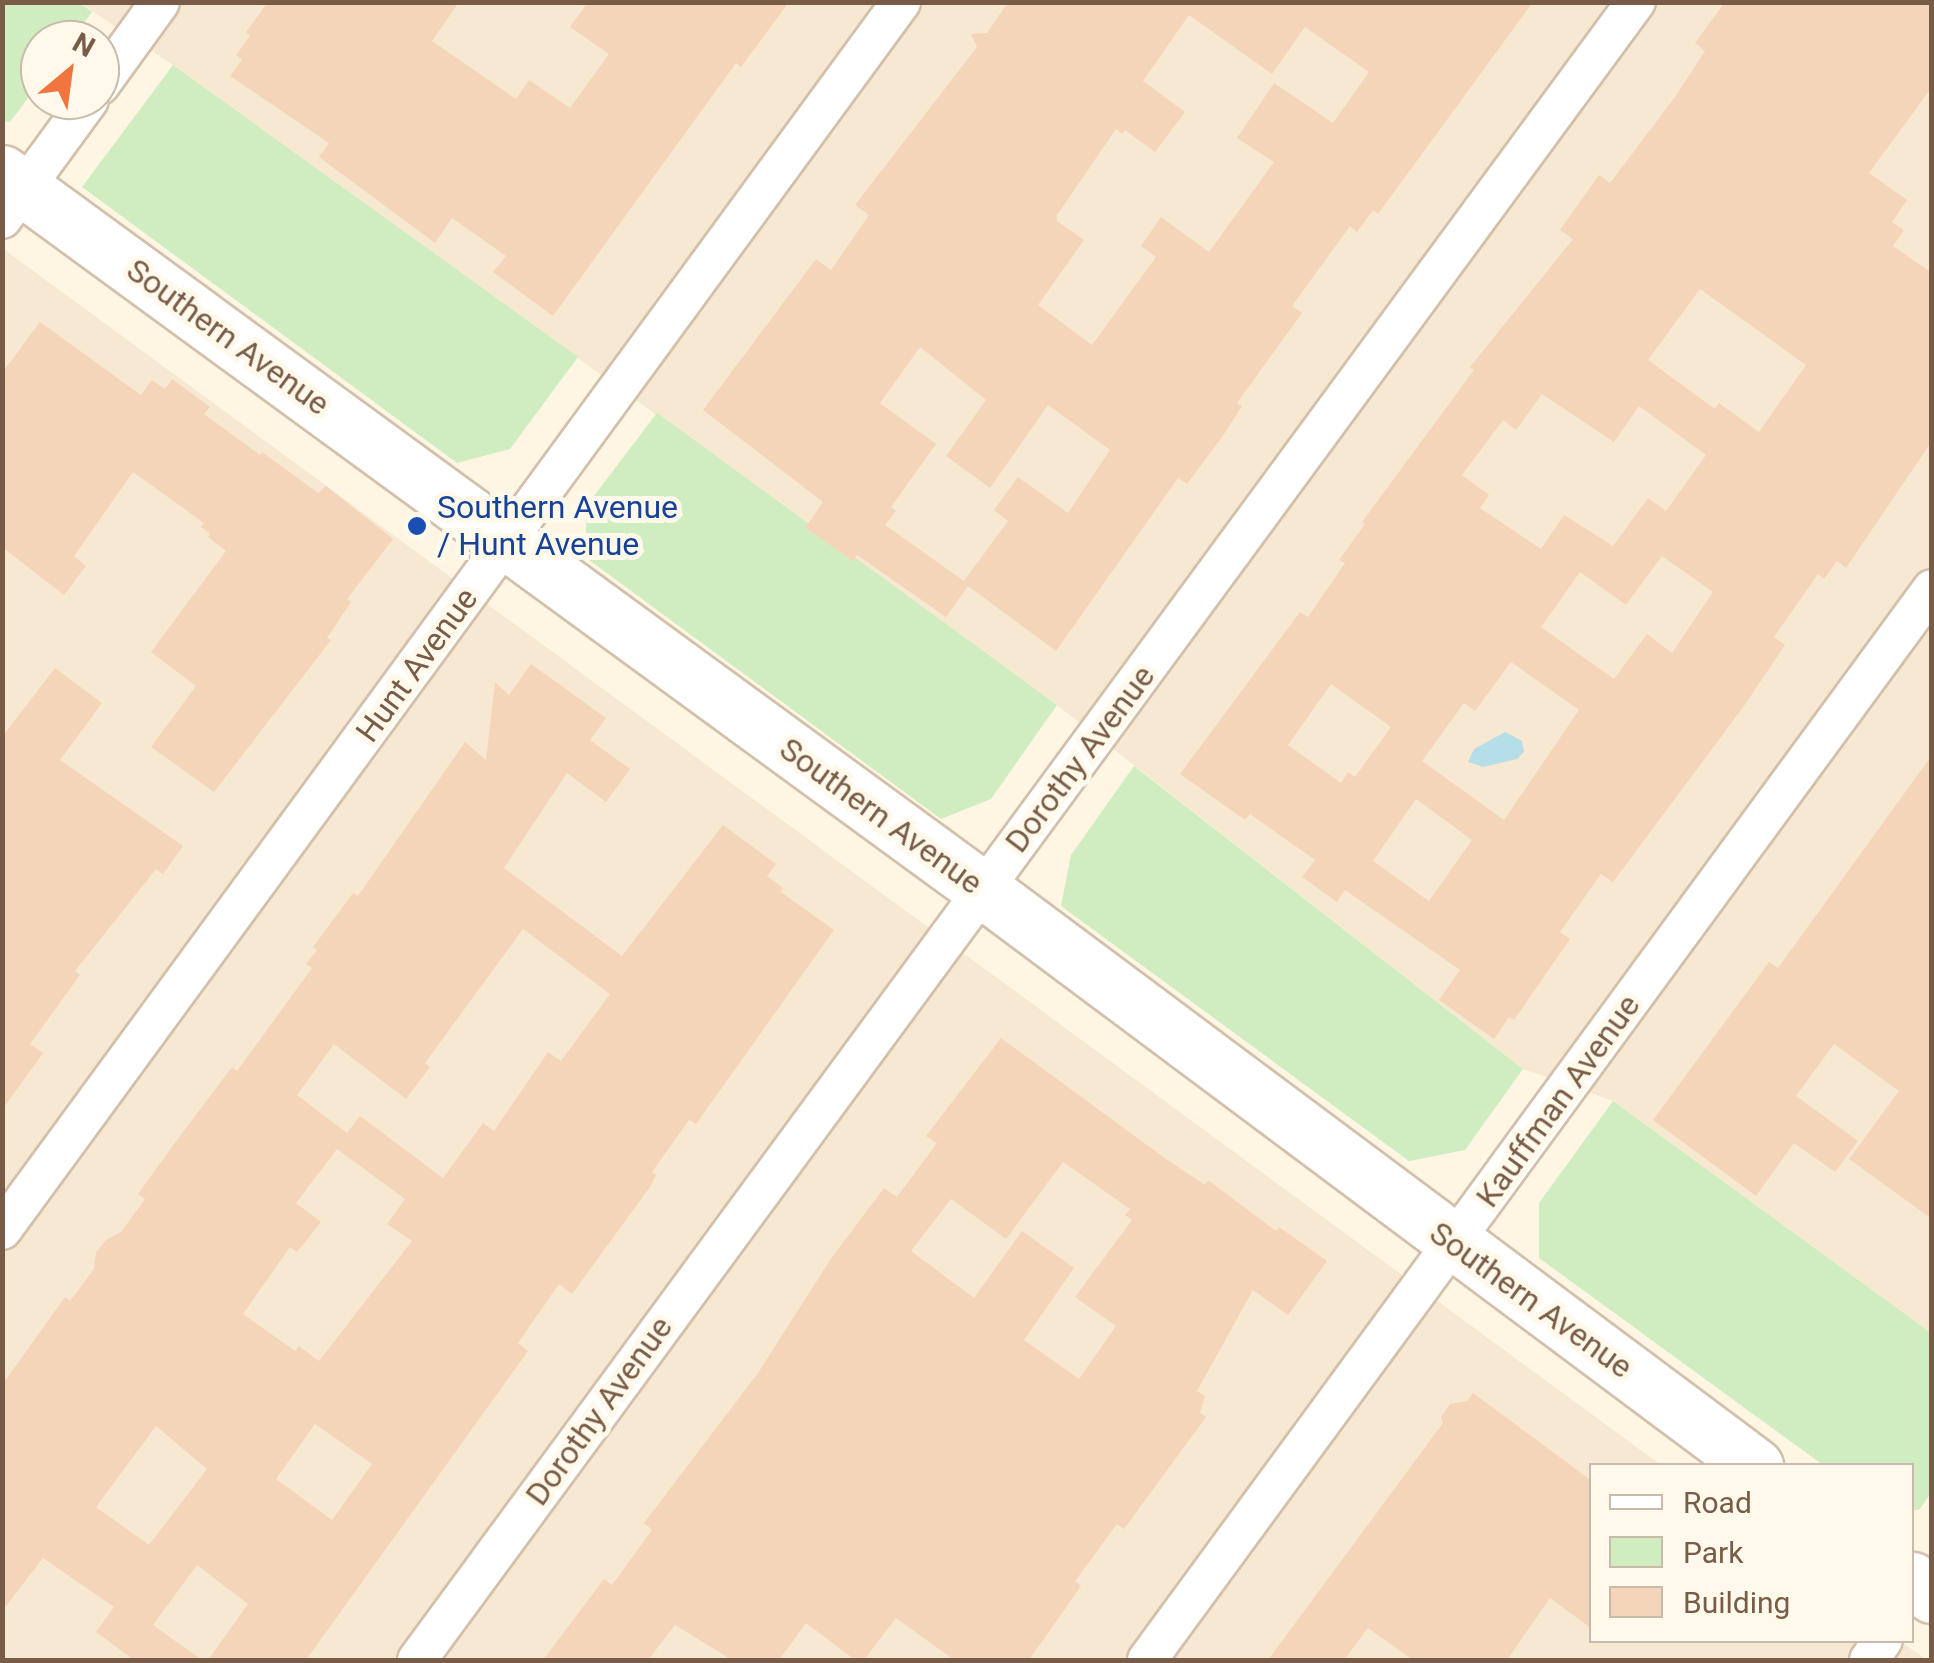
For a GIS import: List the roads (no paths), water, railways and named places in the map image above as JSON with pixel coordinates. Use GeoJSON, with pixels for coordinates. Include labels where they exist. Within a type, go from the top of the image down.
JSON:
{"type":"FeatureCollection","features":[{"type":"Feature","properties":{"kind":"street"},"geometry":{"type":"LineString","coordinates":[[120,57],[160,2]]}},
{"type":"Feature","properties":{"kind":"street","name":"Hunt Avenue"},"geometry":{"type":"LineString","coordinates":[[2,1230],[901,2]]}},
{"type":"Feature","properties":{"kind":"street","name":"Dorothy Avenue"},"geometry":{"type":"LineString","coordinates":[[417,1660],[1636,2]]}},
{"type":"Feature","properties":{"kind":"street"},"geometry":{"type":"LineString","coordinates":[[10,193],[73,120]]}},
{"type":"Feature","properties":{"kind":"street","name":"Southern Avenue"},"geometry":{"type":"LineString","coordinates":[[10,193],[507,542],[982,889],[1752,1463]]}},
{"type":"Feature","properties":{"kind":"street","name":"Kauffman Avenue"},"geometry":{"type":"LineString","coordinates":[[1146,1660],[1932,589]]}},
{"type":"Feature","properties":{"kind":"water"},"geometry":{"type":"Polygon","coordinates":[[[1505,732],[1522,741],[1524,752],[1517,759],[1483,767],[1468,762],[1474,749],[1505,732]]]}},
{"type":"Feature","properties":{"kind":"place","name":"Southern Avenue / Hunt Avenue"},"geometry":{"type":"Point","coordinates":[417,526]}}]}
